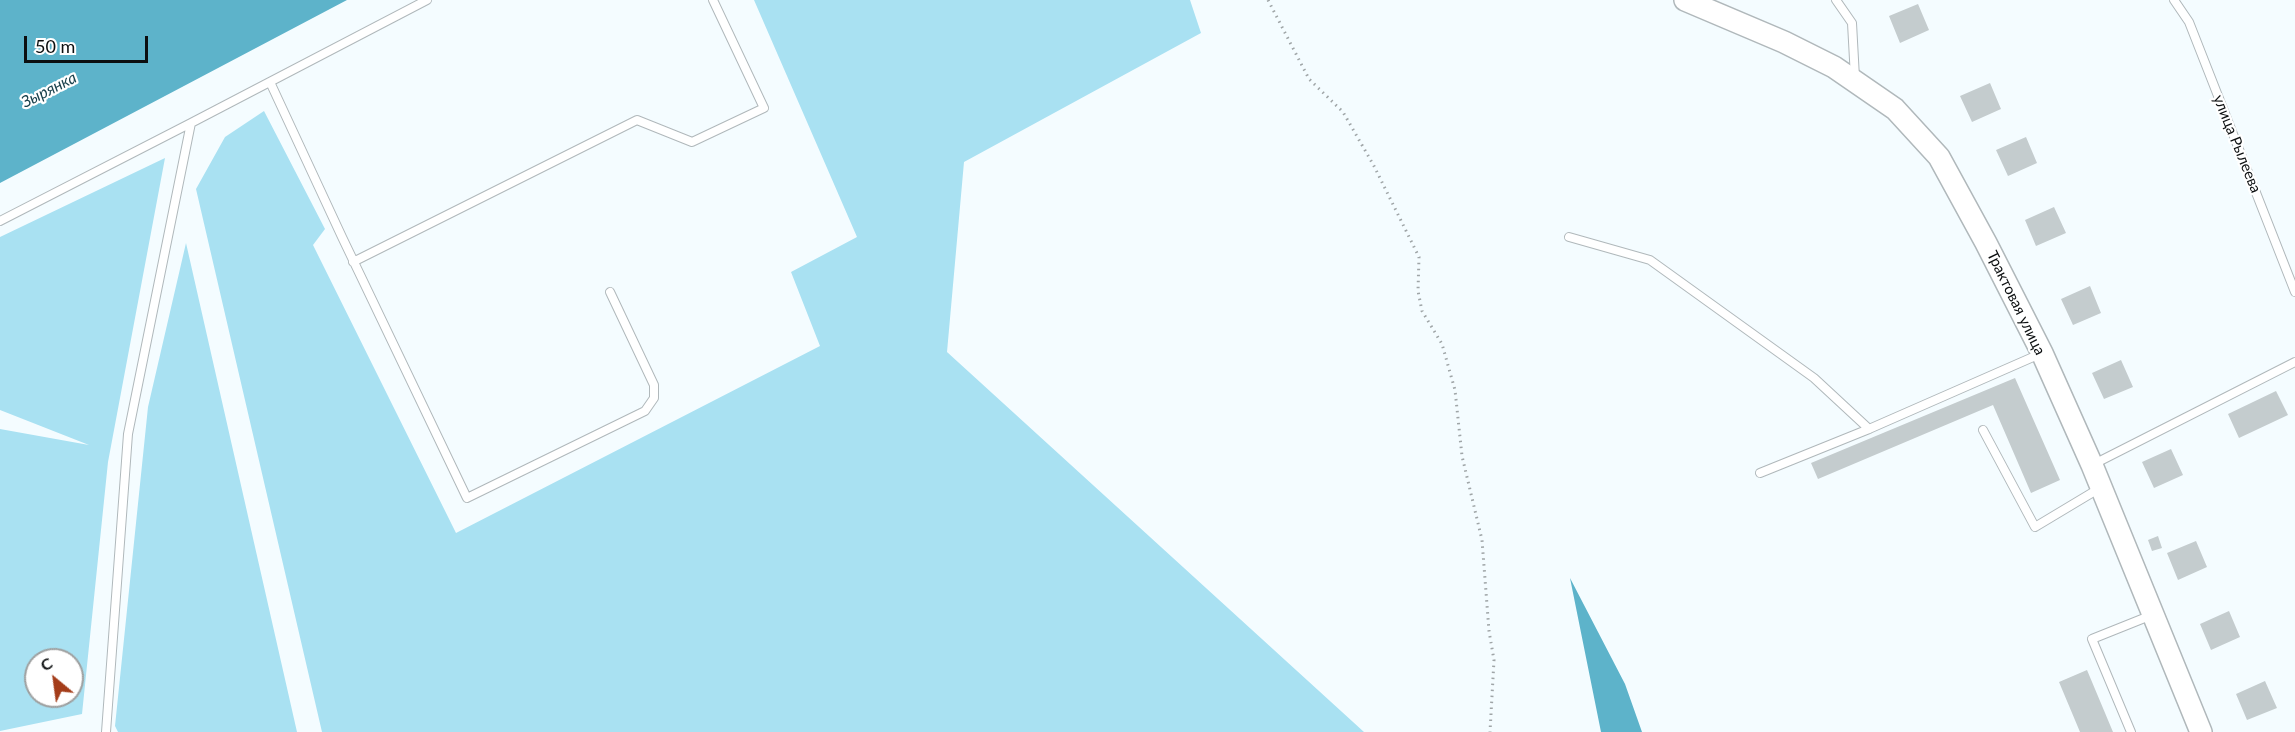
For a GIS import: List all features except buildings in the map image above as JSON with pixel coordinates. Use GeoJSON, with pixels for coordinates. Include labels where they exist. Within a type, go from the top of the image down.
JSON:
{"type":"FeatureCollection","features":[{"type":"Feature","properties":{"kind":"street","name":"Трактовая улица"},"geometry":{"type":"LineString","coordinates":[[1685,0],[1784,42],[1834,68],[1895,109],[1939,157],[2042,353],[2102,488],[2201,732]]}},
{"type":"Feature","properties":{"kind":"lane"},"geometry":{"type":"LineString","coordinates":[[0,221],[427,0]]}},
{"type":"Feature","properties":{"kind":"lane"},"geometry":{"type":"LineString","coordinates":[[353,261],[637,120],[692,142],[764,108],[713,0]]}},
{"type":"Feature","properties":{"kind":"lane"},"geometry":{"type":"LineString","coordinates":[[1836,0],[1852,23],[1855,82]]}},
{"type":"Feature","properties":{"kind":"lane","name":"улица Рылеева"},"geometry":{"type":"LineString","coordinates":[[2174,0],[2188,22],[2295,292]]}},
{"type":"Feature","properties":{"kind":"lane"},"geometry":{"type":"LineString","coordinates":[[270,82],[466,498],[645,411],[654,398],[654,385],[610,292]]}},
{"type":"Feature","properties":{"kind":"lane"},"geometry":{"type":"LineString","coordinates":[[106,732],[128,434],[191,123]]}},
{"type":"Feature","properties":{"kind":"lane"},"geometry":{"type":"LineString","coordinates":[[1569,237],[1650,260],[1814,378],[1869,429]]}},
{"type":"Feature","properties":{"kind":"lane"},"geometry":{"type":"LineString","coordinates":[[1760,473],[1869,429],[2042,353]]}},
{"type":"Feature","properties":{"kind":"lane"},"geometry":{"type":"LineString","coordinates":[[2092,465],[2295,362]]}},
{"type":"Feature","properties":{"kind":"lane"},"geometry":{"type":"LineString","coordinates":[[1983,430],[2034,527],[2102,488]]}},
{"type":"Feature","properties":{"kind":"lane"},"geometry":{"type":"LineString","coordinates":[[2131,732],[2092,639],[2154,614]]}},
{"type":"Feature","properties":{"kind":"path"},"geometry":{"type":"LineString","coordinates":[[1268,0],[1309,79],[1343,112],[1374,166],[1419,257],[1418,291],[1422,311],[1442,344],[1455,390],[1462,456],[1482,540],[1489,631],[1494,660],[1490,732]]}},
{"type":"Feature","properties":{"kind":"shaded area"},"geometry":{"type":"Polygon","coordinates":[[[754,0],[1190,0],[1201,33],[964,162],[947,352],[1364,732],[322,732],[196,189],[225,137],[264,111],[325,229],[313,245],[456,533],[820,346],[791,272],[857,237],[754,0]]]}},
{"type":"Feature","properties":{"kind":"shaded area"},"geometry":{"type":"Polygon","coordinates":[[[165,158],[108,462],[84,695],[84,648],[24,648],[24,708],[83,708],[82,714],[0,731],[0,429],[89,445],[0,410],[0,237],[165,158]]]}},
{"type":"Feature","properties":{"kind":"shaded area"},"geometry":{"type":"Polygon","coordinates":[[[186,243],[297,732],[118,732],[115,726],[148,407],[186,243]]]}},
{"type":"Feature","properties":{"kind":"water","name":"Зырянка"},"geometry":{"type":"Polygon","coordinates":[[[0,0],[347,0],[0,183],[0,0]]]}},
{"type":"Feature","properties":{"kind":"water"},"geometry":{"type":"Polygon","coordinates":[[[1570,578],[1625,684],[1642,732],[1601,732],[1570,578]]]}}]}
